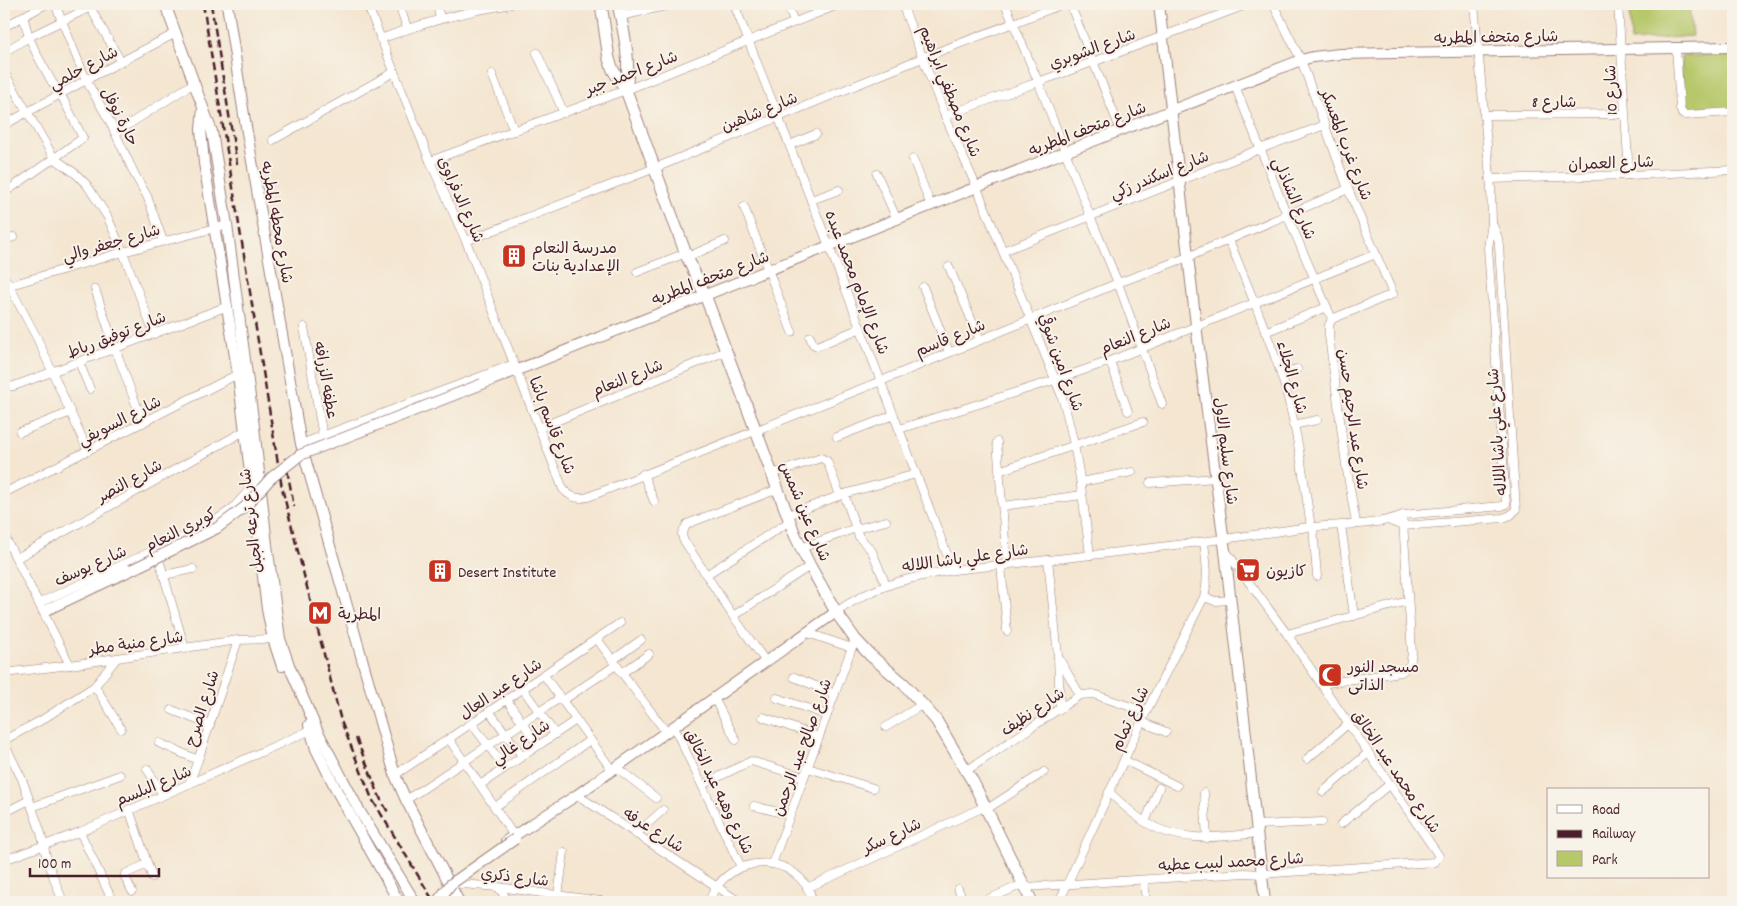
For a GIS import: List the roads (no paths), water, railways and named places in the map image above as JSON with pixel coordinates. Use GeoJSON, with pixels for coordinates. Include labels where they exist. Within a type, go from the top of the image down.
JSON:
{"type":"FeatureCollection","features":[{"type":"Feature","properties":{"kind":"main road","name":"شارع عين شمس"},"geometry":{"type":"LineString","coordinates":[[601,4],[609,58],[613,70],[626,90],[686,255],[705,295],[801,548],[854,643],[870,654],[904,684],[936,720],[987,808],[1032,902]]}},
{"type":"Feature","properties":{"kind":"main road","name":"شارع عين شمس"},"geometry":{"type":"LineString","coordinates":[[618,4],[628,63],[629,74],[626,90]]}},
{"type":"Feature","properties":{"kind":"street"},"geometry":{"type":"LineString","coordinates":[[4,27],[23,16],[35,6],[46,4]]}},
{"type":"Feature","properties":{"kind":"street","name":"حارة نوفل"},"geometry":{"type":"LineString","coordinates":[[55,4],[86,80],[146,196],[163,241]]}},
{"type":"Feature","properties":{"kind":"street","name":"شارع ترعه الجبل"},"geometry":{"type":"LineString","coordinates":[[165,4],[212,132],[227,225],[242,372],[277,624],[285,654],[318,730],[359,810],[415,902]]}},
{"type":"Feature","properties":{"kind":"street","name":"شارع محطه المطريه"},"geometry":{"type":"LineString","coordinates":[[227,4],[244,115],[301,444],[395,775],[459,902]]}},
{"type":"Feature","properties":{"kind":"street","name":"شارع الدفراوى"},"geometry":{"type":"LineString","coordinates":[[367,4],[430,161],[466,241],[515,367]]}},
{"type":"Feature","properties":{"kind":"street"},"geometry":{"type":"LineString","coordinates":[[399,4],[407,28]]}},
{"type":"Feature","properties":{"kind":"street"},"geometry":{"type":"LineString","coordinates":[[437,4],[440,19]]}},
{"type":"Feature","properties":{"kind":"street"},"geometry":{"type":"LineString","coordinates":[[380,39],[407,28],[490,5],[511,4]]}},
{"type":"Feature","properties":{"kind":"street"},"geometry":{"type":"LineString","coordinates":[[621,16],[674,4]]}},
{"type":"Feature","properties":{"kind":"street","name":"شارع الإمام محمد عبده"},"geometry":{"type":"LineString","coordinates":[[734,4],[830,246],[953,570]]}},
{"type":"Feature","properties":{"kind":"street"},"geometry":{"type":"LineString","coordinates":[[787,4],[794,22]]}},
{"type":"Feature","properties":{"kind":"street","name":"شارع احمد جبر"},"geometry":{"type":"LineString","coordinates":[[430,161],[626,90],[840,4]]}},
{"type":"Feature","properties":{"kind":"street","name":"شارع مصطفي ابراهيم"},"geometry":{"type":"LineString","coordinates":[[902,4],[945,116],[977,188]]}},
{"type":"Feature","properties":{"kind":"street"},"geometry":{"type":"LineString","coordinates":[[1005,4],[1038,81],[1118,284],[1162,404]]}},
{"type":"Feature","properties":{"kind":"street","name":"شارع شاهين"},"geometry":{"type":"LineString","coordinates":[[466,241],[655,168],[922,58],[1063,4]]}},
{"type":"Feature","properties":{"kind":"street"},"geometry":{"type":"LineString","coordinates":[[1070,4],[1121,131]]}},
{"type":"Feature","properties":{"kind":"street","name":"شارع سليم الاول"},"geometry":{"type":"LineString","coordinates":[[1159,4],[1196,325],[1231,600],[1265,902]]}},
{"type":"Feature","properties":{"kind":"street","name":"شارع الشوبري"},"geometry":{"type":"LineString","coordinates":[[945,116],[1248,4]]}},
{"type":"Feature","properties":{"kind":"street","name":"شارع غرب المعسكر"},"geometry":{"type":"LineString","coordinates":[[1274,4],[1301,60],[1348,189],[1393,294],[1332,319]]}},
{"type":"Feature","properties":{"kind":"street","name":"شارع علي باشا اللاله"},"geometry":{"type":"LineString","coordinates":[[448,882],[577,795],[836,612],[866,594],[886,585],[919,576],[953,570],[1223,540],[1312,527],[1390,520],[1403,515],[1502,506],[1506,503],[1488,248],[1492,223],[1490,179],[1474,4]]}},
{"type":"Feature","properties":{"kind":"street","name":"شارع 10"},"geometry":{"type":"LineString","coordinates":[[1618,4],[1629,175]]}},
{"type":"Feature","properties":{"kind":"street"},"geometry":{"type":"LineString","coordinates":[[4,52],[29,37],[94,5],[121,62]]}},
{"type":"Feature","properties":{"kind":"street"},"geometry":{"type":"LineString","coordinates":[[4,193],[83,138],[61,94],[44,69],[29,37],[23,16]]}},
{"type":"Feature","properties":{"kind":"street","name":"شارع حلمي"},"geometry":{"type":"LineString","coordinates":[[4,125],[176,34]]}},
{"type":"Feature","properties":{"kind":"street","name":"شارع متحف المطريه"},"geometry":{"type":"LineString","coordinates":[[301,444],[515,367],[768,271],[1301,60],[1340,54],[1733,47]]}},
{"type":"Feature","properties":{"kind":"street"},"geometry":{"type":"LineString","coordinates":[[1676,48],[1682,114],[1733,112]]}},
{"type":"Feature","properties":{"kind":"street"},"geometry":{"type":"LineString","coordinates":[[537,53],[564,113]]}},
{"type":"Feature","properties":{"kind":"street"},"geometry":{"type":"LineString","coordinates":[[4,72],[54,158],[76,174],[87,185],[107,216],[123,252],[154,334]]}},
{"type":"Feature","properties":{"kind":"street"},"geometry":{"type":"LineString","coordinates":[[273,140],[394,72]]}},
{"type":"Feature","properties":{"kind":"street"},"geometry":{"type":"LineString","coordinates":[[492,74],[514,131]]}},
{"type":"Feature","properties":{"kind":"street"},"geometry":{"type":"LineString","coordinates":[[115,134],[194,83]]}},
{"type":"Feature","properties":{"kind":"street","name":"شارع الشاذلي"},"geometry":{"type":"LineString","coordinates":[[1235,86],[1287,215],[1332,319]]}},
{"type":"Feature","properties":{"kind":"street","name":"شارع ترعه الجبل"},"geometry":{"type":"LineString","coordinates":[[203,107],[201,138],[228,306],[242,372]]}},
{"type":"Feature","properties":{"kind":"street","name":"شارع 8"},"geometry":{"type":"LineString","coordinates":[[1484,116],[1624,114]]}},
{"type":"Feature","properties":{"kind":"street","name":"شارع اسكندر زكي"},"geometry":{"type":"LineString","coordinates":[[1003,251],[1260,149],[1325,126]]}},
{"type":"Feature","properties":{"kind":"street"},"geometry":{"type":"LineString","coordinates":[[790,145],[816,134]]}},
{"type":"Feature","properties":{"kind":"street"},"geometry":{"type":"LineString","coordinates":[[913,159],[931,206]]}},
{"type":"Feature","properties":{"kind":"street","name":"شارع العمران"},"geometry":{"type":"LineString","coordinates":[[1490,179],[1733,170]]}},
{"type":"Feature","properties":{"kind":"street"},"geometry":{"type":"LineString","coordinates":[[877,174],[896,220]]}},
{"type":"Feature","properties":{"kind":"street","name":"شارع امين شوقي"},"geometry":{"type":"LineString","coordinates":[[977,188],[1032,319],[1068,416],[1081,482],[1090,555]]}},
{"type":"Feature","properties":{"kind":"street","name":"شارع قاسم"},"geometry":{"type":"LineString","coordinates":[[563,489],[574,498],[581,499],[1188,257],[1348,189]]}},
{"type":"Feature","properties":{"kind":"street"},"geometry":{"type":"LineString","coordinates":[[811,200],[839,190]]}},
{"type":"Feature","properties":{"kind":"street"},"geometry":{"type":"LineString","coordinates":[[744,207],[792,332]]}},
{"type":"Feature","properties":{"kind":"street","name":"شارع علي باشا اللاله"},"geometry":{"type":"LineString","coordinates":[[1390,520],[1403,526],[1454,522],[1503,518],[1511,516],[1516,510],[1499,246],[1492,223]]}},
{"type":"Feature","properties":{"kind":"street","name":"شارع جعفر والي"},"geometry":{"type":"LineString","coordinates":[[6,287],[123,252],[227,225]]}},
{"type":"Feature","properties":{"kind":"street"},"geometry":{"type":"LineString","coordinates":[[4,240],[14,237]]}},
{"type":"Feature","properties":{"kind":"street","name":"شارع الجلاء"},"geometry":{"type":"LineString","coordinates":[[1229,240],[1281,375],[1300,460],[1312,527],[1317,576]]}},
{"type":"Feature","properties":{"kind":"street"},"geometry":{"type":"LineString","coordinates":[[637,272],[725,241]]}},
{"type":"Feature","properties":{"kind":"street","name":"شارع النعام"},"geometry":{"type":"LineString","coordinates":[[899,429],[1110,361],[1376,254]]}},
{"type":"Feature","properties":{"kind":"street"},"geometry":{"type":"LineString","coordinates":[[949,267],[980,340]]}},
{"type":"Feature","properties":{"kind":"street"},"geometry":{"type":"LineString","coordinates":[[4,276],[6,287],[37,338],[88,451]]}},
{"type":"Feature","properties":{"kind":"street"},"geometry":{"type":"LineString","coordinates":[[922,287],[949,352]]}},
{"type":"Feature","properties":{"kind":"street"},"geometry":{"type":"LineString","coordinates":[[96,289],[115,348],[143,423]]}},
{"type":"Feature","properties":{"kind":"street","name":"شارع توفيق رباط"},"geometry":{"type":"LineString","coordinates":[[4,388],[53,372],[228,306]]}},
{"type":"Feature","properties":{"kind":"street"},"geometry":{"type":"LineString","coordinates":[[1265,332],[1327,307]]}},
{"type":"Feature","properties":{"kind":"street","name":"شارع عبد الرحيم حسن"},"geometry":{"type":"LineString","coordinates":[[1332,319],[1329,326],[1329,336],[1346,465],[1356,523]]}},
{"type":"Feature","properties":{"kind":"street","name":"عطفه الزرافه"},"geometry":{"type":"LineString","coordinates":[[304,327],[323,437]]}},
{"type":"Feature","properties":{"kind":"street"},"geometry":{"type":"LineString","coordinates":[[810,337],[813,344],[817,346],[861,328]]}},
{"type":"Feature","properties":{"kind":"street","name":"شارع النعام"},"geometry":{"type":"LineString","coordinates":[[539,428],[726,351]]}},
{"type":"Feature","properties":{"kind":"street"},"geometry":{"type":"LineString","coordinates":[[1110,361],[1128,411]]}},
{"type":"Feature","properties":{"kind":"street"},"geometry":{"type":"LineString","coordinates":[[79,362],[90,389]]}},
{"type":"Feature","properties":{"kind":"street","name":"شارع متحف المطريه"},"geometry":{"type":"LineString","coordinates":[[482,384],[515,367]]}},
{"type":"Feature","properties":{"kind":"street","name":"شارع قاسم باشا"},"geometry":{"type":"LineString","coordinates":[[515,367],[563,489]]}},
{"type":"Feature","properties":{"kind":"street"},"geometry":{"type":"LineString","coordinates":[[1281,375],[1297,370]]}},
{"type":"Feature","properties":{"kind":"street","name":"شارع السويفي"},"geometry":{"type":"LineString","coordinates":[[4,492],[242,372]]}},
{"type":"Feature","properties":{"kind":"street","name":"كوبري النعام"},"geometry":{"type":"LineString","coordinates":[[41,607],[131,570],[217,528],[245,507],[271,478],[300,454],[482,384]]}},
{"type":"Feature","properties":{"kind":"street"},"geometry":{"type":"LineString","coordinates":[[20,432],[71,412]]}},
{"type":"Feature","properties":{"kind":"street"},"geometry":{"type":"LineString","coordinates":[[837,437],[894,415]]}},
{"type":"Feature","properties":{"kind":"street"},"geometry":{"type":"LineString","coordinates":[[1293,425],[1317,420]]}},
{"type":"Feature","properties":{"kind":"street"},"geometry":{"type":"LineString","coordinates":[[999,471],[1143,422]]}},
{"type":"Feature","properties":{"kind":"street","name":"شارع ترعه الجبل"},"geometry":{"type":"LineString","coordinates":[[250,428],[252,487],[272,639],[311,730],[316,749],[339,795],[400,902]]}},
{"type":"Feature","properties":{"kind":"street","name":"شارع النصر"},"geometry":{"type":"LineString","coordinates":[[17,558],[250,428]]}},
{"type":"Feature","properties":{"kind":"street"},"geometry":{"type":"LineString","coordinates":[[997,442],[1003,506],[1007,631]]}},
{"type":"Feature","properties":{"kind":"street"},"geometry":{"type":"LineString","coordinates":[[772,474],[821,458],[827,461],[861,541],[872,551],[886,585]]}},
{"type":"Feature","properties":{"kind":"street"},"geometry":{"type":"LineString","coordinates":[[1081,482],[1132,472]]}},
{"type":"Feature","properties":{"kind":"street"},"geometry":{"type":"LineString","coordinates":[[643,474],[654,501]]}},
{"type":"Feature","properties":{"kind":"street"},"geometry":{"type":"LineString","coordinates":[[706,575],[789,518],[842,495],[916,474]]}},
{"type":"Feature","properties":{"kind":"street"},"geometry":{"type":"LineString","coordinates":[[1150,484],[1216,478]]}},
{"type":"Feature","properties":{"kind":"street","name":"شارع يوسف"},"geometry":{"type":"LineString","coordinates":[[41,607],[220,518],[242,499],[252,487]]}},
{"type":"Feature","properties":{"kind":"street"},"geometry":{"type":"LineString","coordinates":[[766,662],[682,539],[683,528],[692,522],[778,489]]}},
{"type":"Feature","properties":{"kind":"street"},"geometry":{"type":"LineString","coordinates":[[1003,506],[1082,495]]}},
{"type":"Feature","properties":{"kind":"street"},"geometry":{"type":"LineString","coordinates":[[1453,510],[1454,522]]}},
{"type":"Feature","properties":{"kind":"street"},"geometry":{"type":"LineString","coordinates":[[1321,684],[1401,672],[1410,665],[1412,653],[1403,515]]}},
{"type":"Feature","properties":{"kind":"street"},"geometry":{"type":"LineString","coordinates":[[801,548],[886,521]]}},
{"type":"Feature","properties":{"kind":"street"},"geometry":{"type":"LineString","coordinates":[[1341,525],[1354,616]]}},
{"type":"Feature","properties":{"kind":"street"},"geometry":{"type":"LineString","coordinates":[[4,534],[70,665]]}},
{"type":"Feature","properties":{"kind":"street","name":"شارع تمام"},"geometry":{"type":"LineString","coordinates":[[1058,902],[1146,712],[1204,597],[1208,574],[1204,542]]}},
{"type":"Feature","properties":{"kind":"street"},"geometry":{"type":"LineString","coordinates":[[157,550],[185,649]]}},
{"type":"Feature","properties":{"kind":"street","name":"شارع محمد عبد الخالق"},"geometry":{"type":"LineString","coordinates":[[1225,551],[1287,634],[1439,856],[1438,860]]}},
{"type":"Feature","properties":{"kind":"street"},"geometry":{"type":"LineString","coordinates":[[1048,560],[1058,656],[1060,709]]}},
{"type":"Feature","properties":{"kind":"street"},"geometry":{"type":"LineString","coordinates":[[733,616],[810,566]]}},
{"type":"Feature","properties":{"kind":"street"},"geometry":{"type":"LineString","coordinates":[[164,575],[193,569]]}},
{"type":"Feature","properties":{"kind":"street"},"geometry":{"type":"LineString","coordinates":[[1204,597],[1215,601],[1231,600]]}},
{"type":"Feature","properties":{"kind":"street"},"geometry":{"type":"LineString","coordinates":[[1287,634],[1408,601]]}},
{"type":"Feature","properties":{"kind":"street","name":"شارع عبد العال"},"geometry":{"type":"LineString","coordinates":[[395,775],[620,623]]}},
{"type":"Feature","properties":{"kind":"street"},"geometry":{"type":"LineString","coordinates":[[808,633],[854,643]]}},
{"type":"Feature","properties":{"kind":"street","name":"شارع منية مطر"},"geometry":{"type":"LineString","coordinates":[[4,673],[116,659],[238,640],[272,639]]}},
{"type":"Feature","properties":{"kind":"street","name":"شارع وهبه عبد الخالق"},"geometry":{"type":"LineString","coordinates":[[597,639],[622,673],[670,729],[702,785],[741,867]]}},
{"type":"Feature","properties":{"kind":"street","name":"شارع الصرح"},"geometry":{"type":"LineString","coordinates":[[188,784],[198,760],[238,640]]}},
{"type":"Feature","properties":{"kind":"street"},"geometry":{"type":"LineString","coordinates":[[406,800],[522,722],[561,700],[615,662],[641,640]]}},
{"type":"Feature","properties":{"kind":"street","name":"شارع صالح عبد الرحمن"},"geometry":{"type":"LineString","coordinates":[[772,864],[854,643]]}},
{"type":"Feature","properties":{"kind":"street"},"geometry":{"type":"LineString","coordinates":[[622,673],[649,654]]}},
{"type":"Feature","properties":{"kind":"street"},"geometry":{"type":"LineString","coordinates":[[1058,656],[1080,695]]}},
{"type":"Feature","properties":{"kind":"street"},"geometry":{"type":"LineString","coordinates":[[63,902],[46,860],[41,833],[22,779],[4,742],[95,686],[116,659]]}},
{"type":"Feature","properties":{"kind":"street"},"geometry":{"type":"LineString","coordinates":[[544,675],[590,740],[614,768],[656,798]]}},
{"type":"Feature","properties":{"kind":"street"},"geometry":{"type":"LineString","coordinates":[[794,677],[835,694]]}},
{"type":"Feature","properties":{"kind":"street"},"geometry":{"type":"LineString","coordinates":[[95,686],[120,729]]}},
{"type":"Feature","properties":{"kind":"street"},"geometry":{"type":"LineString","coordinates":[[523,689],[555,734]]}},
{"type":"Feature","properties":{"kind":"street","name":"شارع نظيف"},"geometry":{"type":"LineString","coordinates":[[966,771],[1080,695],[1093,694],[1146,712]]}},
{"type":"Feature","properties":{"kind":"street"},"geometry":{"type":"LineString","coordinates":[[714,698],[736,740]]}},
{"type":"Feature","properties":{"kind":"street"},"geometry":{"type":"LineString","coordinates":[[777,698],[827,715]]}},
{"type":"Feature","properties":{"kind":"street"},"geometry":{"type":"LineString","coordinates":[[507,700],[538,746]]}},
{"type":"Feature","properties":{"kind":"street"},"geometry":{"type":"LineString","coordinates":[[886,727],[923,704]]}},
{"type":"Feature","properties":{"kind":"street"},"geometry":{"type":"LineString","coordinates":[[172,710],[210,725]]}},
{"type":"Feature","properties":{"kind":"street"},"geometry":{"type":"LineString","coordinates":[[490,712],[522,756]]}},
{"type":"Feature","properties":{"kind":"street"},"geometry":{"type":"LineString","coordinates":[[763,717],[819,738]]}},
{"type":"Feature","properties":{"kind":"street","name":"شارع غالي"},"geometry":{"type":"LineString","coordinates":[[480,785],[576,720]]}},
{"type":"Feature","properties":{"kind":"street"},"geometry":{"type":"LineString","coordinates":[[1142,722],[1166,732]]}},
{"type":"Feature","properties":{"kind":"street"},"geometry":{"type":"LineString","coordinates":[[472,724],[504,768]]}},
{"type":"Feature","properties":{"kind":"street"},"geometry":{"type":"LineString","coordinates":[[1307,759],[1348,724]]}},
{"type":"Feature","properties":{"kind":"street","name":"شارع البلسم"},"geometry":{"type":"LineString","coordinates":[[4,860],[80,832],[311,730]]}},
{"type":"Feature","properties":{"kind":"street"},"geometry":{"type":"LineString","coordinates":[[449,739],[515,837]]}},
{"type":"Feature","properties":{"kind":"street"},"geometry":{"type":"LineString","coordinates":[[495,807],[590,740]]}},
{"type":"Feature","properties":{"kind":"street"},"geometry":{"type":"LineString","coordinates":[[159,743],[198,760]]}},
{"type":"Feature","properties":{"kind":"street"},"geometry":{"type":"LineString","coordinates":[[1323,792],[1368,753]]}},
{"type":"Feature","properties":{"kind":"street"},"geometry":{"type":"LineString","coordinates":[[1124,760],[1177,786]]}},
{"type":"Feature","properties":{"kind":"street"},"geometry":{"type":"LineString","coordinates":[[702,785],[748,762],[754,761],[804,777]]}},
{"type":"Feature","properties":{"kind":"street"},"geometry":{"type":"LineString","coordinates":[[808,768],[873,788]]}},
{"type":"Feature","properties":{"kind":"street"},"geometry":{"type":"LineString","coordinates":[[147,769],[163,795]]}},
{"type":"Feature","properties":{"kind":"street","name":"شارع سكر"},"geometry":{"type":"LineString","coordinates":[[807,888],[987,808],[1044,772]]}},
{"type":"Feature","properties":{"kind":"street"},"geometry":{"type":"LineString","coordinates":[[4,813],[120,775]]}},
{"type":"Feature","properties":{"kind":"street"},"geometry":{"type":"LineString","coordinates":[[1341,824],[1390,784]]}},
{"type":"Feature","properties":{"kind":"street"},"geometry":{"type":"LineString","coordinates":[[1145,822],[1159,788]]}},
{"type":"Feature","properties":{"kind":"street"},"geometry":{"type":"LineString","coordinates":[[1109,792],[1145,822],[1161,831],[1177,836],[1207,838],[1257,829],[1322,822]]}},
{"type":"Feature","properties":{"kind":"street"},"geometry":{"type":"LineString","coordinates":[[1204,793],[1207,838]]}},
{"type":"Feature","properties":{"kind":"street","name":"شارع عرفه"},"geometry":{"type":"LineString","coordinates":[[577,795],[740,902]]}},
{"type":"Feature","properties":{"kind":"street"},"geometry":{"type":"LineString","coordinates":[[754,806],[790,815]]}},
{"type":"Feature","properties":{"kind":"street"},"geometry":{"type":"LineString","coordinates":[[130,809],[152,877]]}},
{"type":"Feature","properties":{"kind":"street"},"geometry":{"type":"LineString","coordinates":[[636,834],[663,810]]}},
{"type":"Feature","properties":{"kind":"street"},"geometry":{"type":"LineString","coordinates":[[80,832],[113,902]]}},
{"type":"Feature","properties":{"kind":"street","name":"شارع علي باشا اللاله"},"geometry":{"type":"LineString","coordinates":[[437,902],[451,884],[515,837]]}},
{"type":"Feature","properties":{"kind":"street"},"geometry":{"type":"LineString","coordinates":[[558,896],[564,852]]}},
{"type":"Feature","properties":{"kind":"street","name":"شارع محمد لبيب عطيه"},"geometry":{"type":"LineString","coordinates":[[982,902],[1024,885],[1262,874],[1435,862],[1438,860]]}},
{"type":"Feature","properties":{"kind":"street"},"geometry":{"type":"LineString","coordinates":[[710,902],[716,887],[728,875],[741,867],[762,863],[786,869],[798,877],[807,888],[813,902]]}},
{"type":"Feature","properties":{"kind":"street"},"geometry":{"type":"LineString","coordinates":[[132,891],[125,878],[125,874],[148,864]]}},
{"type":"Feature","properties":{"kind":"street"},"geometry":{"type":"LineString","coordinates":[[1144,880],[1146,902]]}},
{"type":"Feature","properties":{"kind":"street","name":"شارع ذكري"},"geometry":{"type":"LineString","coordinates":[[448,882],[608,902]]}},
{"type":"Feature","properties":{"kind":"street"},"geometry":{"type":"LineString","coordinates":[[498,887],[509,902]]}},
{"type":"Feature","properties":{"kind":"street"},"geometry":{"type":"LineString","coordinates":[[958,889],[964,902]]}},
{"type":"Feature","properties":{"kind":"railway"},"geometry":{"type":"LineString","coordinates":[[203,4],[282,488],[341,721],[372,799],[434,902]]}},
{"type":"Feature","properties":{"kind":"railway"},"geometry":{"type":"LineString","coordinates":[[211,4],[237,164]]}},
{"type":"Feature","properties":{"kind":"railway"},"geometry":{"type":"LineString","coordinates":[[285,458],[294,507]]}},
{"type":"Feature","properties":{"kind":"railway"},"geometry":{"type":"LineString","coordinates":[[356,738],[381,800],[389,814]]}},
{"type":"Feature","properties":{"kind":"place","name":"مدرسة النعام الإعدادية بنات"},"geometry":{"type":"Point","coordinates":[514,256]}},
{"type":"Feature","properties":{"kind":"place","name":"كازيون"},"geometry":{"type":"Point","coordinates":[1248,570]}},
{"type":"Feature","properties":{"kind":"place","name":"Desert Institute"},"geometry":{"type":"Point","coordinates":[440,571]}},
{"type":"Feature","properties":{"kind":"place","name":"المطرية"},"geometry":{"type":"Point","coordinates":[320,613]}},
{"type":"Feature","properties":{"kind":"place","name":"مسجد النور الذاتى"},"geometry":{"type":"Point","coordinates":[1330,675]}}]}
